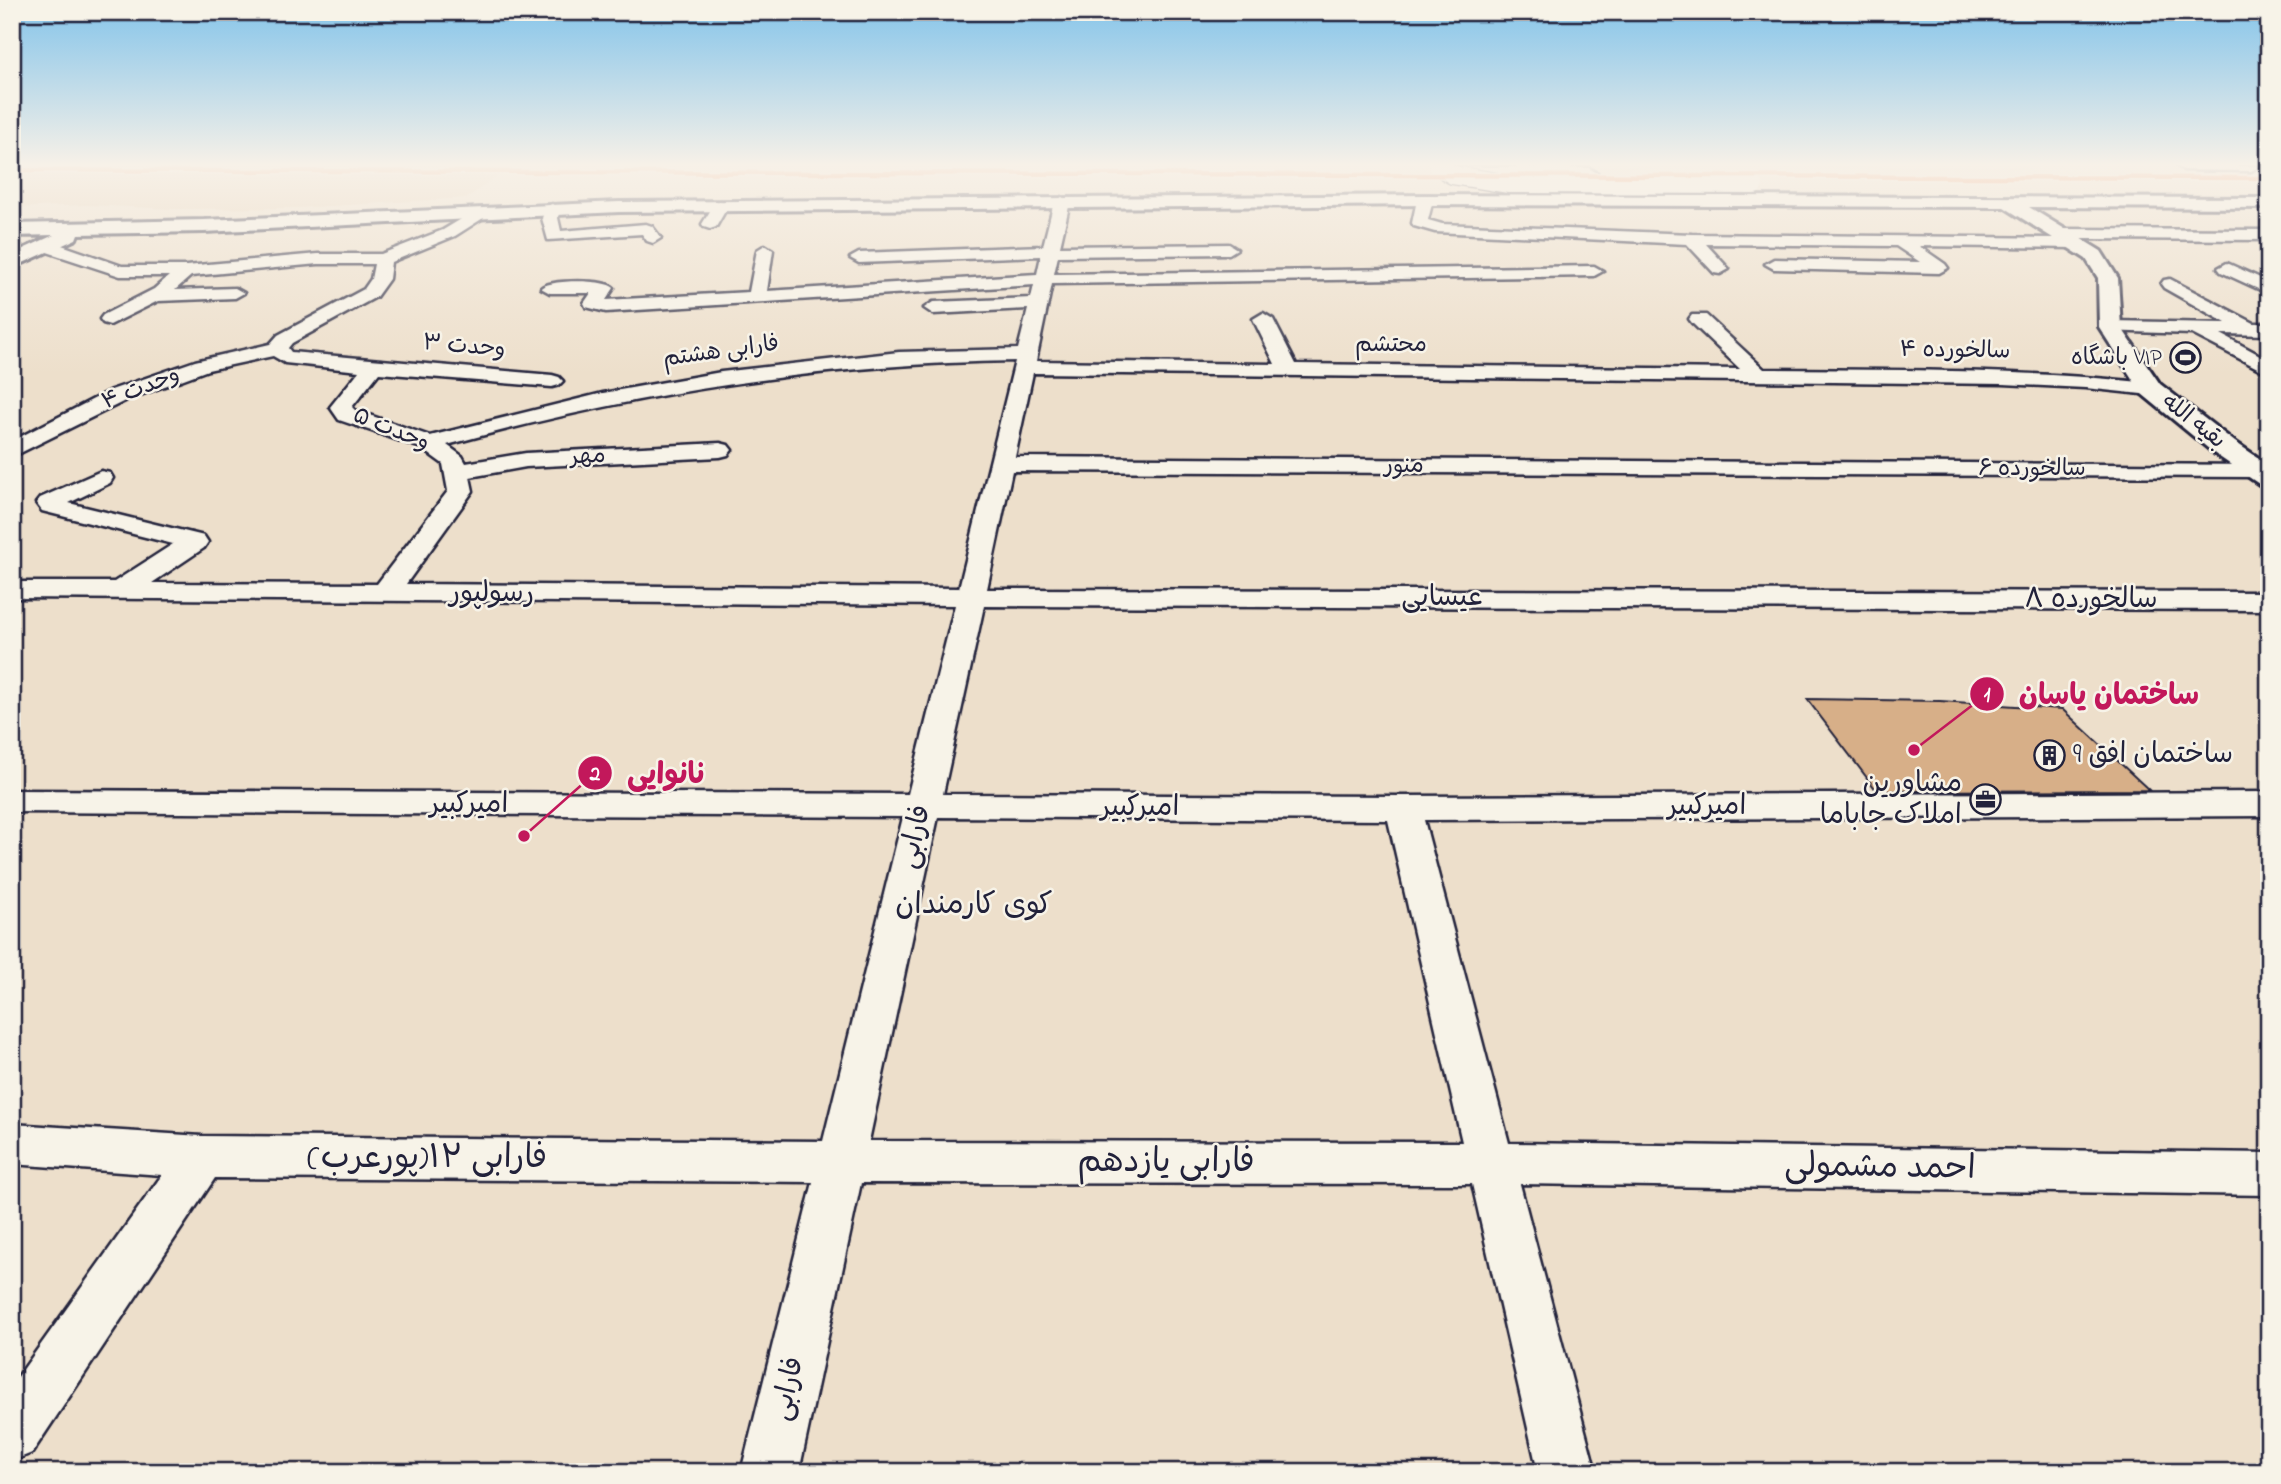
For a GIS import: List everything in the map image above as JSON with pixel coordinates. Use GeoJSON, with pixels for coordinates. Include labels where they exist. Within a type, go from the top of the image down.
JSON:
{"type":"FeatureCollection","features":[{"type":"Feature","properties":{"kind":"main road"},"geometry":{"type":"LineString","coordinates":[[33,235],[47,246]]}},
{"type":"Feature","properties":{"kind":"main road"},"geometry":{"type":"LineString","coordinates":[[16,259],[69,235]]}},
{"type":"Feature","properties":{"kind":"main road"},"geometry":{"type":"LineString","coordinates":[[2061,235],[2095,255],[2108,278],[2110,327]]}},
{"type":"Feature","properties":{"kind":"main road","name":"بقیه الله"},"geometry":{"type":"LineString","coordinates":[[2110,327],[2151,390],[2225,449]]}},
{"type":"Feature","properties":{"kind":"street"},"geometry":{"type":"LineString","coordinates":[[47,246],[120,271],[186,271],[262,262],[383,259],[443,235]]}},
{"type":"Feature","properties":{"kind":"street"},"geometry":{"type":"LineString","coordinates":[[554,235],[574,235]]}},
{"type":"Feature","properties":{"kind":"street","name":"فارابی"},"geometry":{"type":"LineString","coordinates":[[770,1472],[1054,235]]}},
{"type":"Feature","properties":{"kind":"street"},"geometry":{"type":"LineString","coordinates":[[1598,235],[1838,241],[2256,235]]}},
{"type":"Feature","properties":{"kind":"street"},"geometry":{"type":"LineString","coordinates":[[1692,239],[1720,269]]}},
{"type":"Feature","properties":{"kind":"street"},"geometry":{"type":"LineString","coordinates":[[1838,241],[1867,267]]}},
{"type":"Feature","properties":{"kind":"street"},"geometry":{"type":"LineString","coordinates":[[1774,264],[1939,268],[1900,241]]}},
{"type":"Feature","properties":{"kind":"street"},"geometry":{"type":"LineString","coordinates":[[859,258],[1051,251],[1229,249]]}},
{"type":"Feature","properties":{"kind":"street"},"geometry":{"type":"LineString","coordinates":[[757,296],[765,250]]}},
{"type":"Feature","properties":{"kind":"street"},"geometry":{"type":"LineString","coordinates":[[277,349],[285,340],[370,293],[380,279],[383,259]]}},
{"type":"Feature","properties":{"kind":"street"},"geometry":{"type":"LineString","coordinates":[[2227,268],[2269,289]]}},
{"type":"Feature","properties":{"kind":"street"},"geometry":{"type":"LineString","coordinates":[[110,319],[155,296],[186,271]]}},
{"type":"Feature","properties":{"kind":"street"},"geometry":{"type":"LineString","coordinates":[[550,288],[605,288],[593,303],[597,305],[757,296],[1041,291],[1594,271]]}},
{"type":"Feature","properties":{"kind":"street"},"geometry":{"type":"LineString","coordinates":[[2170,285],[2260,329]]}},
{"type":"Feature","properties":{"kind":"street"},"geometry":{"type":"LineString","coordinates":[[915,309],[1041,291]]}},
{"type":"Feature","properties":{"kind":"street"},"geometry":{"type":"LineString","coordinates":[[155,296],[235,293]]}},
{"type":"Feature","properties":{"kind":"street"},"geometry":{"type":"LineString","coordinates":[[1263,319],[1288,369]]}},
{"type":"Feature","properties":{"kind":"street"},"geometry":{"type":"LineString","coordinates":[[1699,319],[1757,374]]}},
{"type":"Feature","properties":{"kind":"street"},"geometry":{"type":"LineString","coordinates":[[2110,327],[2260,329]]}},
{"type":"Feature","properties":{"kind":"street"},"geometry":{"type":"LineString","coordinates":[[2194,328],[2269,368]]}},
{"type":"Feature","properties":{"kind":"street","name":"وحدت ۵"},"geometry":{"type":"LineString","coordinates":[[277,349],[285,357],[371,366]]}},
{"type":"Feature","properties":{"kind":"street","name":"وحدت ۴"},"geometry":{"type":"LineString","coordinates":[[12,450],[119,395],[202,365],[277,349]]}},
{"type":"Feature","properties":{"kind":"street","name":"فارابی هشتم"},"geometry":{"type":"LineString","coordinates":[[429,443],[511,420],[649,390],[782,369],[902,358],[1025,361]]}},
{"type":"Feature","properties":{"kind":"street","name":"محتشم"},"geometry":{"type":"LineString","coordinates":[[1025,361],[1288,369],[1757,374]]}},
{"type":"Feature","properties":{"kind":"street","name":"وحدت ۵"},"geometry":{"type":"LineString","coordinates":[[371,366],[341,407],[347,415],[429,443],[454,461],[461,491],[385,593]]}},
{"type":"Feature","properties":{"kind":"street","name":"وحدت ۳"},"geometry":{"type":"LineString","coordinates":[[371,366],[552,381]]}},
{"type":"Feature","properties":{"kind":"street","name":"سالخورده ۴"},"geometry":{"type":"LineString","coordinates":[[1757,374],[2017,379],[2085,382],[2151,390]]}},
{"type":"Feature","properties":{"kind":"street"},"geometry":{"type":"LineString","coordinates":[[2225,449],[2265,465]]}},
{"type":"Feature","properties":{"kind":"street","name":"مهر"},"geometry":{"type":"LineString","coordinates":[[457,472],[526,460],[720,450]]}},
{"type":"Feature","properties":{"kind":"street","name":"منور"},"geometry":{"type":"LineString","coordinates":[[1002,464],[1806,468]]}},
{"type":"Feature","properties":{"kind":"street","name":"سالخورده ۶"},"geometry":{"type":"LineString","coordinates":[[1806,468],[2265,465]]}},
{"type":"Feature","properties":{"kind":"street"},"geometry":{"type":"LineString","coordinates":[[102,478],[49,503],[51,506],[195,542],[120,591]]}},
{"type":"Feature","properties":{"kind":"street","name":"رسولپور"},"geometry":{"type":"LineString","coordinates":[[12,590],[971,597]]}},
{"type":"Feature","properties":{"kind":"street","name":"عیسایی"},"geometry":{"type":"LineString","coordinates":[[971,597],[1913,599]]}},
{"type":"Feature","properties":{"kind":"street","name":"سالخورده ۸"},"geometry":{"type":"LineString","coordinates":[[1913,599],[2269,601]]}},
{"type":"Feature","properties":{"kind":"street","name":"امیرکبیر"},"geometry":{"type":"LineString","coordinates":[[12,802],[923,808],[2269,804]]}},
{"type":"Feature","properties":{"kind":"street"},"geometry":{"type":"LineString","coordinates":[[1403,808],[1567,1472]]}},
{"type":"Feature","properties":{"kind":"street","name":"فارابی ۱۲(پورعرب)"},"geometry":{"type":"LineString","coordinates":[[12,1144],[202,1157],[841,1162]]}},
{"type":"Feature","properties":{"kind":"street"},"geometry":{"type":"LineString","coordinates":[[12,1433],[202,1157]]}},
{"type":"Feature","properties":{"kind":"street","name":"فارابی یازدهم"},"geometry":{"type":"LineString","coordinates":[[841,1162],[1490,1163]]}},
{"type":"Feature","properties":{"kind":"street","name":"احمد مشمولی"},"geometry":{"type":"LineString","coordinates":[[1490,1163],[2269,1174]]}},
{"type":"Feature","properties":{"kind":"building"},"geometry":{"type":"Polygon","coordinates":[[[1807,699],[1940,701],[2062,709],[2149,790],[1877,791],[1807,699]]]}},
{"type":"Feature","properties":{"kind":"place","name":"باشگاه VIP"},"geometry":{"type":"Point","coordinates":[2185,358]}},
{"type":"Feature","properties":{"kind":"place","name":"ساختمان یاسان"},"geometry":{"type":"Point","coordinates":[1914,750]}},
{"type":"Feature","properties":{"kind":"place","name":"ساختمان افق 9"},"geometry":{"type":"Point","coordinates":[2050,755]}},
{"type":"Feature","properties":{"kind":"place","name":"مشاورین املاک جاباما"},"geometry":{"type":"Point","coordinates":[1985,800]}},
{"type":"Feature","properties":{"kind":"place","name":"نانوایی"},"geometry":{"type":"Point","coordinates":[524,836]}},
{"type":"Feature","properties":{"kind":"district","name":"کوی کارمندان"},"geometry":{"type":"Point","coordinates":[974,906]}}]}
